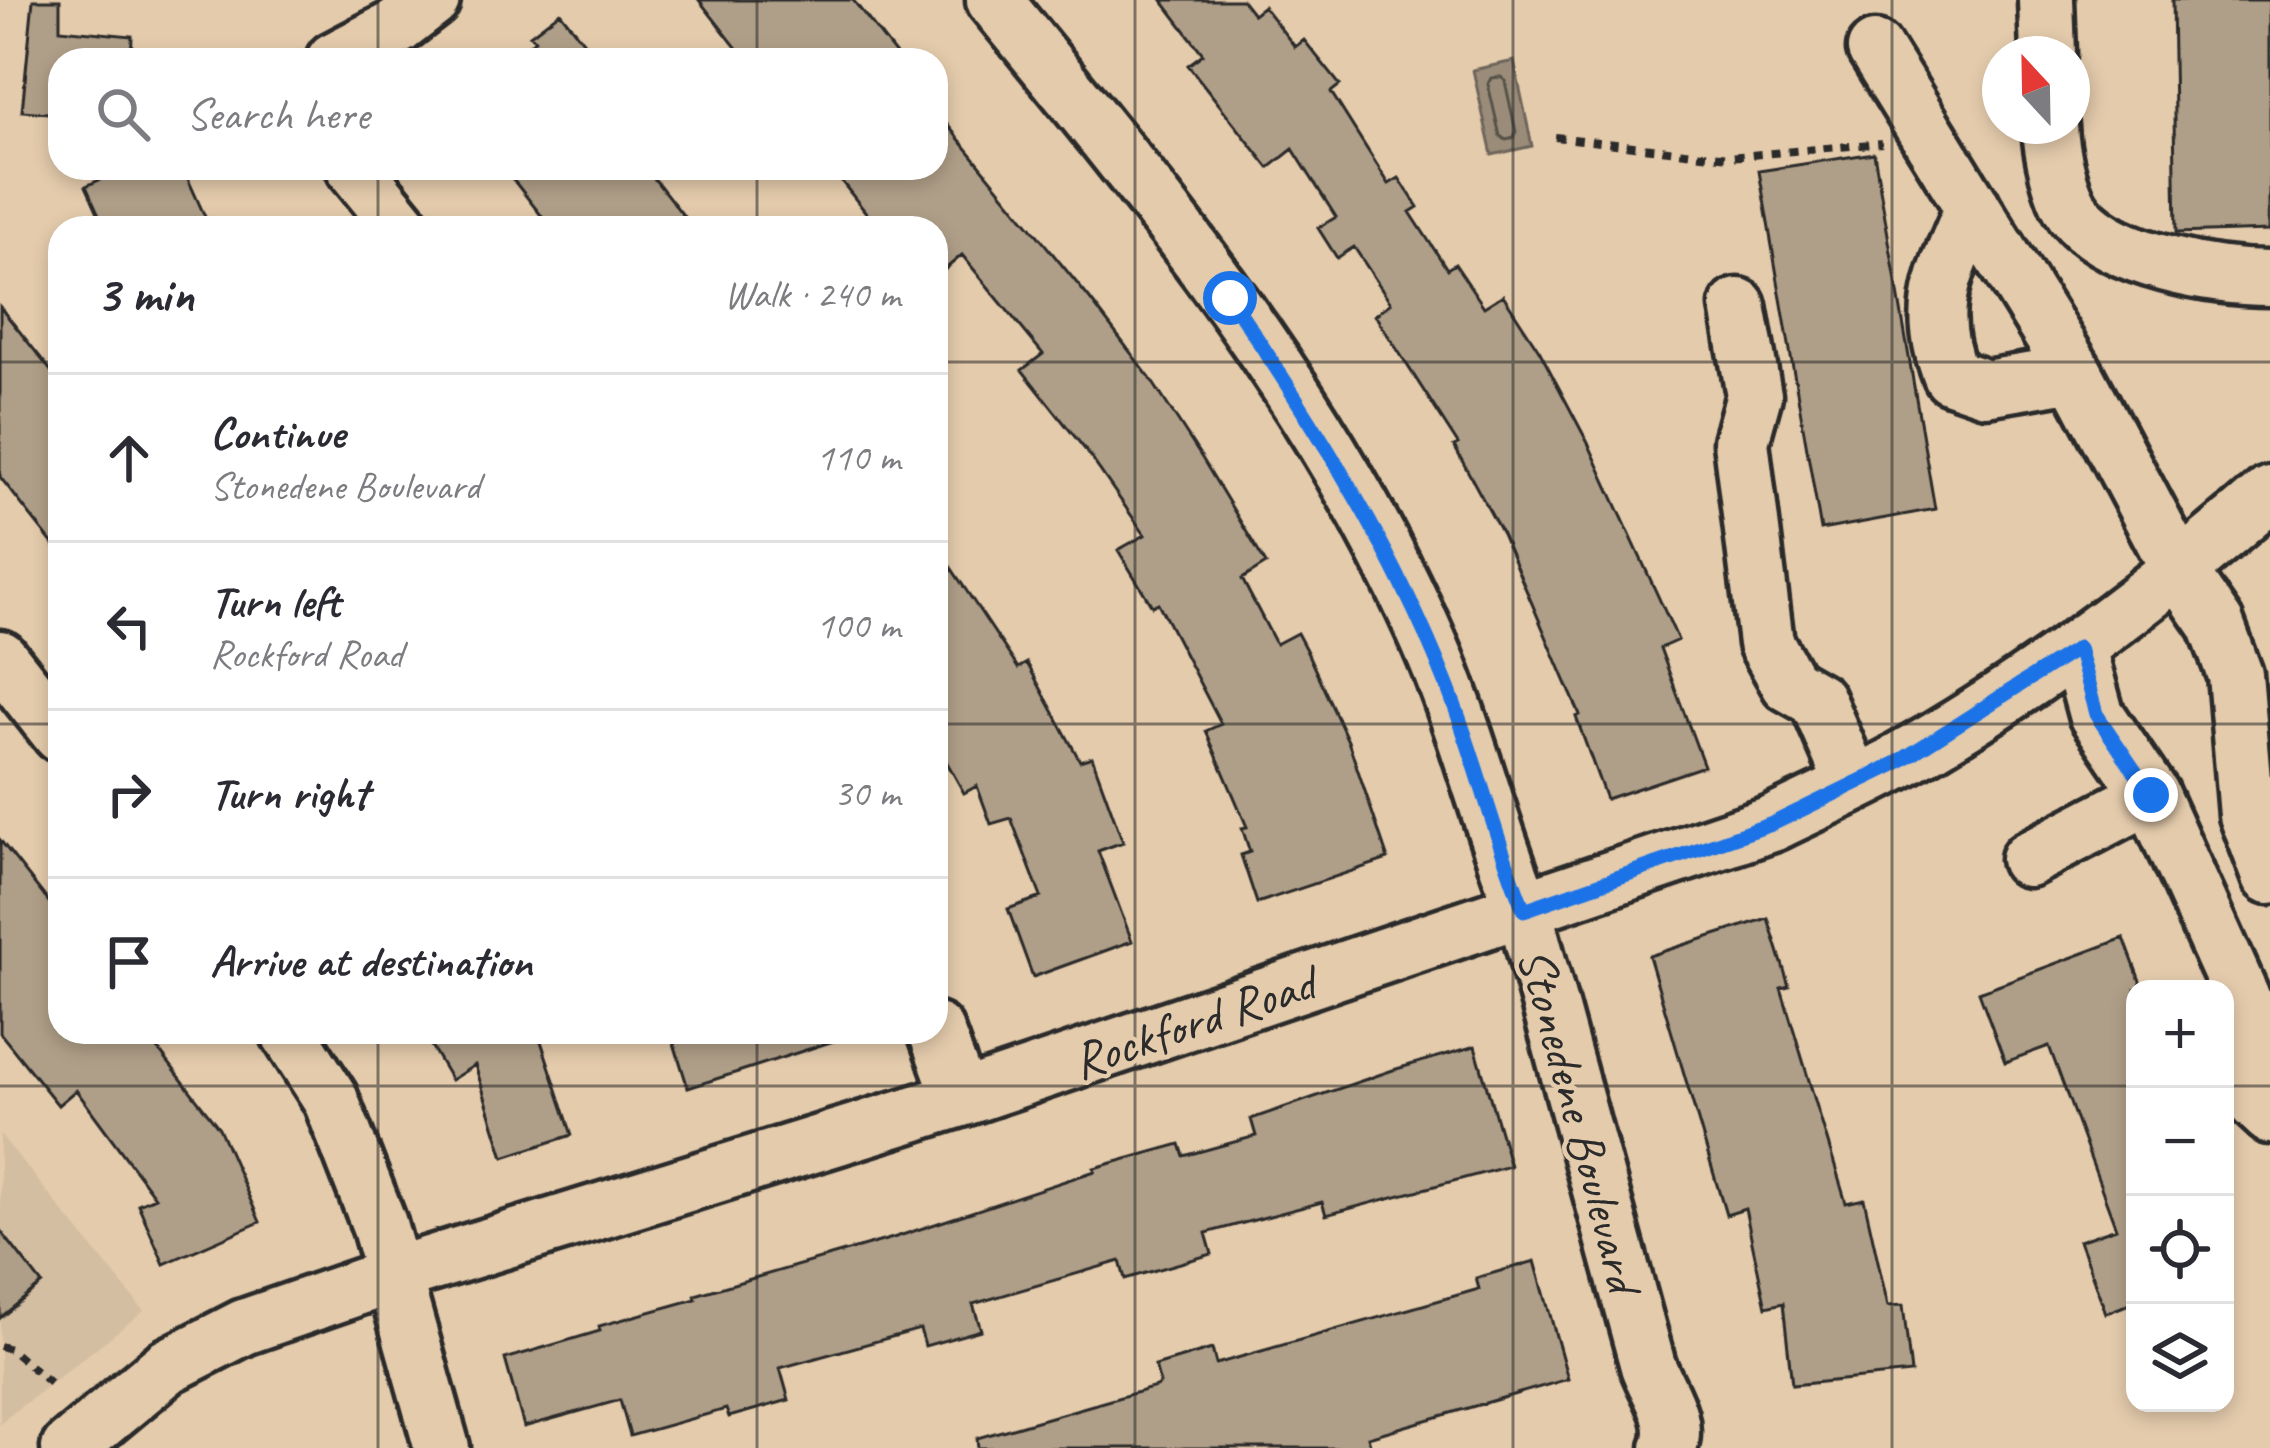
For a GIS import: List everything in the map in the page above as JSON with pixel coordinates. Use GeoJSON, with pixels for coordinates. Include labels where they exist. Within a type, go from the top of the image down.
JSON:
{"type":"FeatureCollection","features":[{"type":"Feature","properties":{"kind":"street"},"geometry":{"type":"LineString","coordinates":[[357,48],[397,27],[432,0]]}},
{"type":"Feature","properties":{"kind":"street","name":"Stonedene Boulevard"},"geometry":{"type":"LineString","coordinates":[[994,0],[1161,205],[1305,410],[1384,548],[1447,684],[1524,910],[1648,1366],[1670,1414],[1675,1433],[1669,1448]]}},
{"type":"Feature","properties":{"kind":"street"},"geometry":{"type":"LineString","coordinates":[[2046,0],[2047,36]]}},
{"type":"Feature","properties":{"kind":"street"},"geometry":{"type":"LineString","coordinates":[[1875,49],[2075,374],[2180,572],[2216,624],[2235,675],[2247,815],[2270,876]]}},
{"type":"Feature","properties":{"kind":"street"},"geometry":{"type":"LineString","coordinates":[[2051,144],[2075,215],[2118,248],[2232,278],[2270,278]]}},
{"type":"Feature","properties":{"kind":"street"},"geometry":{"type":"LineString","coordinates":[[364,180],[394,216]]}},
{"type":"Feature","properties":{"kind":"street"},"geometry":{"type":"LineString","coordinates":[[1973,207],[1941,285],[1937,341],[1952,376],[1986,388],[2075,374]]}},
{"type":"Feature","properties":{"kind":"street"},"geometry":{"type":"LineString","coordinates":[[1738,306],[1754,395],[1741,442],[1766,643],[1789,684],[1817,700],[1852,784]]}},
{"type":"Feature","properties":{"kind":"street","name":"Rockford Road"},"geometry":{"type":"LineString","coordinates":[[69,1448],[168,1366],[244,1327],[394,1275],[961,1099],[1772,824],[1897,763],[2078,648],[2180,572],[2270,493]]}},
{"type":"Feature","properties":{"kind":"street"},"geometry":{"type":"LineString","coordinates":[[2216,624],[2270,647]]}},
{"type":"Feature","properties":{"kind":"street"},"geometry":{"type":"LineString","coordinates":[[2078,648],[2096,714],[2151,795],[2264,1036],[2256,1103],[2270,1116]]}},
{"type":"Feature","properties":{"kind":"street"},"geometry":{"type":"LineString","coordinates":[[0,658],[48,719]]}},
{"type":"Feature","properties":{"kind":"street"},"geometry":{"type":"LineString","coordinates":[[2028,859],[2151,795]]}},
{"type":"Feature","properties":{"kind":"street"},"geometry":{"type":"LineString","coordinates":[[296,1044],[330,1098],[379,1224],[442,1448]]}},
{"type":"Feature","properties":{"kind":"street"},"geometry":{"type":"LineString","coordinates":[[941,1044],[961,1099]]}},
{"type":"Feature","properties":{"kind":"path"},"geometry":{"type":"LineString","coordinates":[[1555,137],[1730,157],[1894,142]]}},
{"type":"Feature","properties":{"kind":"path"},"geometry":{"type":"LineString","coordinates":[[0,1346],[10,1349],[56,1388]]}},
{"type":"Feature","properties":{"kind":"shaded area"},"geometry":{"type":"Polygon","coordinates":[[[0,1134],[144,1311],[0,1423],[0,1134]]]}},
{"type":"Feature","properties":{"kind":"water"},"geometry":{"type":"Polygon","coordinates":[[[1514,61],[1532,146],[1492,155],[1473,70],[1514,61]]]}},
{"type":"Feature","properties":{"kind":"building"},"geometry":{"type":"Polygon","coordinates":[[[33,0],[60,0],[60,29],[132,36],[132,48],[48,48],[48,113],[22,111],[33,0]]]}},
{"type":"Feature","properties":{"kind":"building"},"geometry":{"type":"Polygon","coordinates":[[[699,0],[853,0],[891,48],[737,48],[699,0]]]}},
{"type":"Feature","properties":{"kind":"building"},"geometry":{"type":"Polygon","coordinates":[[[1162,0],[1242,0],[1253,14],[1263,6],[1295,47],[1304,40],[1340,85],[1331,92],[1389,184],[1399,178],[1418,207],[1410,212],[1447,269],[1455,264],[1484,307],[1503,295],[1540,352],[1589,445],[1678,640],[1660,648],[1704,766],[1606,799],[1576,717],[1580,715],[1502,534],[1454,446],[1458,444],[1375,315],[1391,303],[1354,247],[1337,258],[1318,228],[1336,217],[1293,149],[1269,168],[1188,65],[1203,54],[1162,0]]]}},
{"type":"Feature","properties":{"kind":"building"},"geometry":{"type":"Polygon","coordinates":[[[2172,0],[2270,0],[2270,230],[2176,233],[2172,0]]]}},
{"type":"Feature","properties":{"kind":"building"},"geometry":{"type":"Polygon","coordinates":[[[560,12],[588,48],[525,48],[535,40],[530,35],[560,12]]]}},
{"type":"Feature","properties":{"kind":"building"},"geometry":{"type":"Polygon","coordinates":[[[948,126],[1150,378],[1266,564],[1242,579],[1276,644],[1297,633],[1306,650],[1348,741],[1388,859],[1257,903],[1241,855],[1250,852],[1242,828],[1247,827],[1206,731],[1221,724],[1158,603],[1152,606],[1118,550],[1145,535],[1022,370],[1043,354],[962,255],[948,267],[948,216],[869,216],[840,180],[948,180],[948,126]]]}},
{"type":"Feature","properties":{"kind":"building"},"geometry":{"type":"Polygon","coordinates":[[[1874,153],[1935,509],[1821,530],[1759,171],[1874,153]]]}},
{"type":"Feature","properties":{"kind":"building"},"geometry":{"type":"Polygon","coordinates":[[[99,180],[188,180],[205,216],[100,216],[86,186],[99,180]]]}},
{"type":"Feature","properties":{"kind":"building"},"geometry":{"type":"Polygon","coordinates":[[[513,180],[655,180],[684,216],[542,216],[513,180]]]}},
{"type":"Feature","properties":{"kind":"building"},"geometry":{"type":"Polygon","coordinates":[[[0,307],[48,367],[48,538],[0,477],[0,307]]]}},
{"type":"Feature","properties":{"kind":"building"},"geometry":{"type":"Polygon","coordinates":[[[948,563],[1018,668],[1027,663],[1080,761],[1092,757],[1123,842],[1098,851],[1132,941],[1033,977],[1008,909],[1041,897],[1011,818],[991,824],[977,786],[964,793],[948,764],[948,563]]]}},
{"type":"Feature","properties":{"kind":"building"},"geometry":{"type":"Polygon","coordinates":[[[0,840],[48,901],[48,1044],[154,1044],[219,1128],[260,1222],[164,1264],[138,1204],[155,1197],[76,1090],[58,1105],[0,1033],[0,840]]]}},
{"type":"Feature","properties":{"kind":"building"},"geometry":{"type":"Polygon","coordinates":[[[1768,918],[1789,986],[1781,988],[1846,1203],[1864,1199],[1888,1306],[1903,1305],[1911,1373],[1792,1385],[1783,1303],[1766,1307],[1745,1209],[1726,1215],[1649,956],[1768,918]]]}},
{"type":"Feature","properties":{"kind":"building"},"geometry":{"type":"Polygon","coordinates":[[[2124,938],[2140,980],[2126,980],[2126,1305],[2106,1313],[2079,1241],[2116,1228],[2049,1046],[2005,1062],[1979,992],[2124,938]]]}},
{"type":"Feature","properties":{"kind":"building"},"geometry":{"type":"Polygon","coordinates":[[[430,1044],[542,1044],[572,1135],[504,1157],[475,1065],[451,1080],[430,1044]]]}},
{"type":"Feature","properties":{"kind":"building"},"geometry":{"type":"Polygon","coordinates":[[[674,1044],[824,1044],[688,1088],[674,1044]]]}},
{"type":"Feature","properties":{"kind":"building"},"geometry":{"type":"Polygon","coordinates":[[[1475,1046],[1510,1166],[1326,1215],[1322,1202],[1206,1233],[1212,1254],[1125,1279],[1120,1261],[973,1304],[981,1330],[925,1346],[920,1329],[780,1368],[789,1400],[729,1417],[726,1409],[630,1436],[620,1400],[524,1427],[505,1359],[696,1299],[695,1295],[893,1238],[1094,1168],[1180,1144],[1184,1156],[1256,1136],[1251,1119],[1475,1046]]]}},
{"type":"Feature","properties":{"kind":"building"},"geometry":{"type":"Polygon","coordinates":[[[0,1230],[42,1284],[0,1318],[0,1230]]]}},
{"type":"Feature","properties":{"kind":"building"},"geometry":{"type":"Polygon","coordinates":[[[1535,1261],[1568,1379],[1368,1437],[1371,1448],[978,1448],[977,1438],[1156,1387],[1160,1384],[1155,1366],[1212,1349],[1216,1364],[1479,1289],[1476,1278],[1535,1261]]]}},
{"type":"Feature","properties":{"kind":"route"},"geometry":{"type":"LineString","coordinates":[[1230,298],[1305,410],[1384,548],[1447,684],[1524,910],[1772,824],[1897,763],[2078,648],[2096,714],[2151,795]]}}]}
